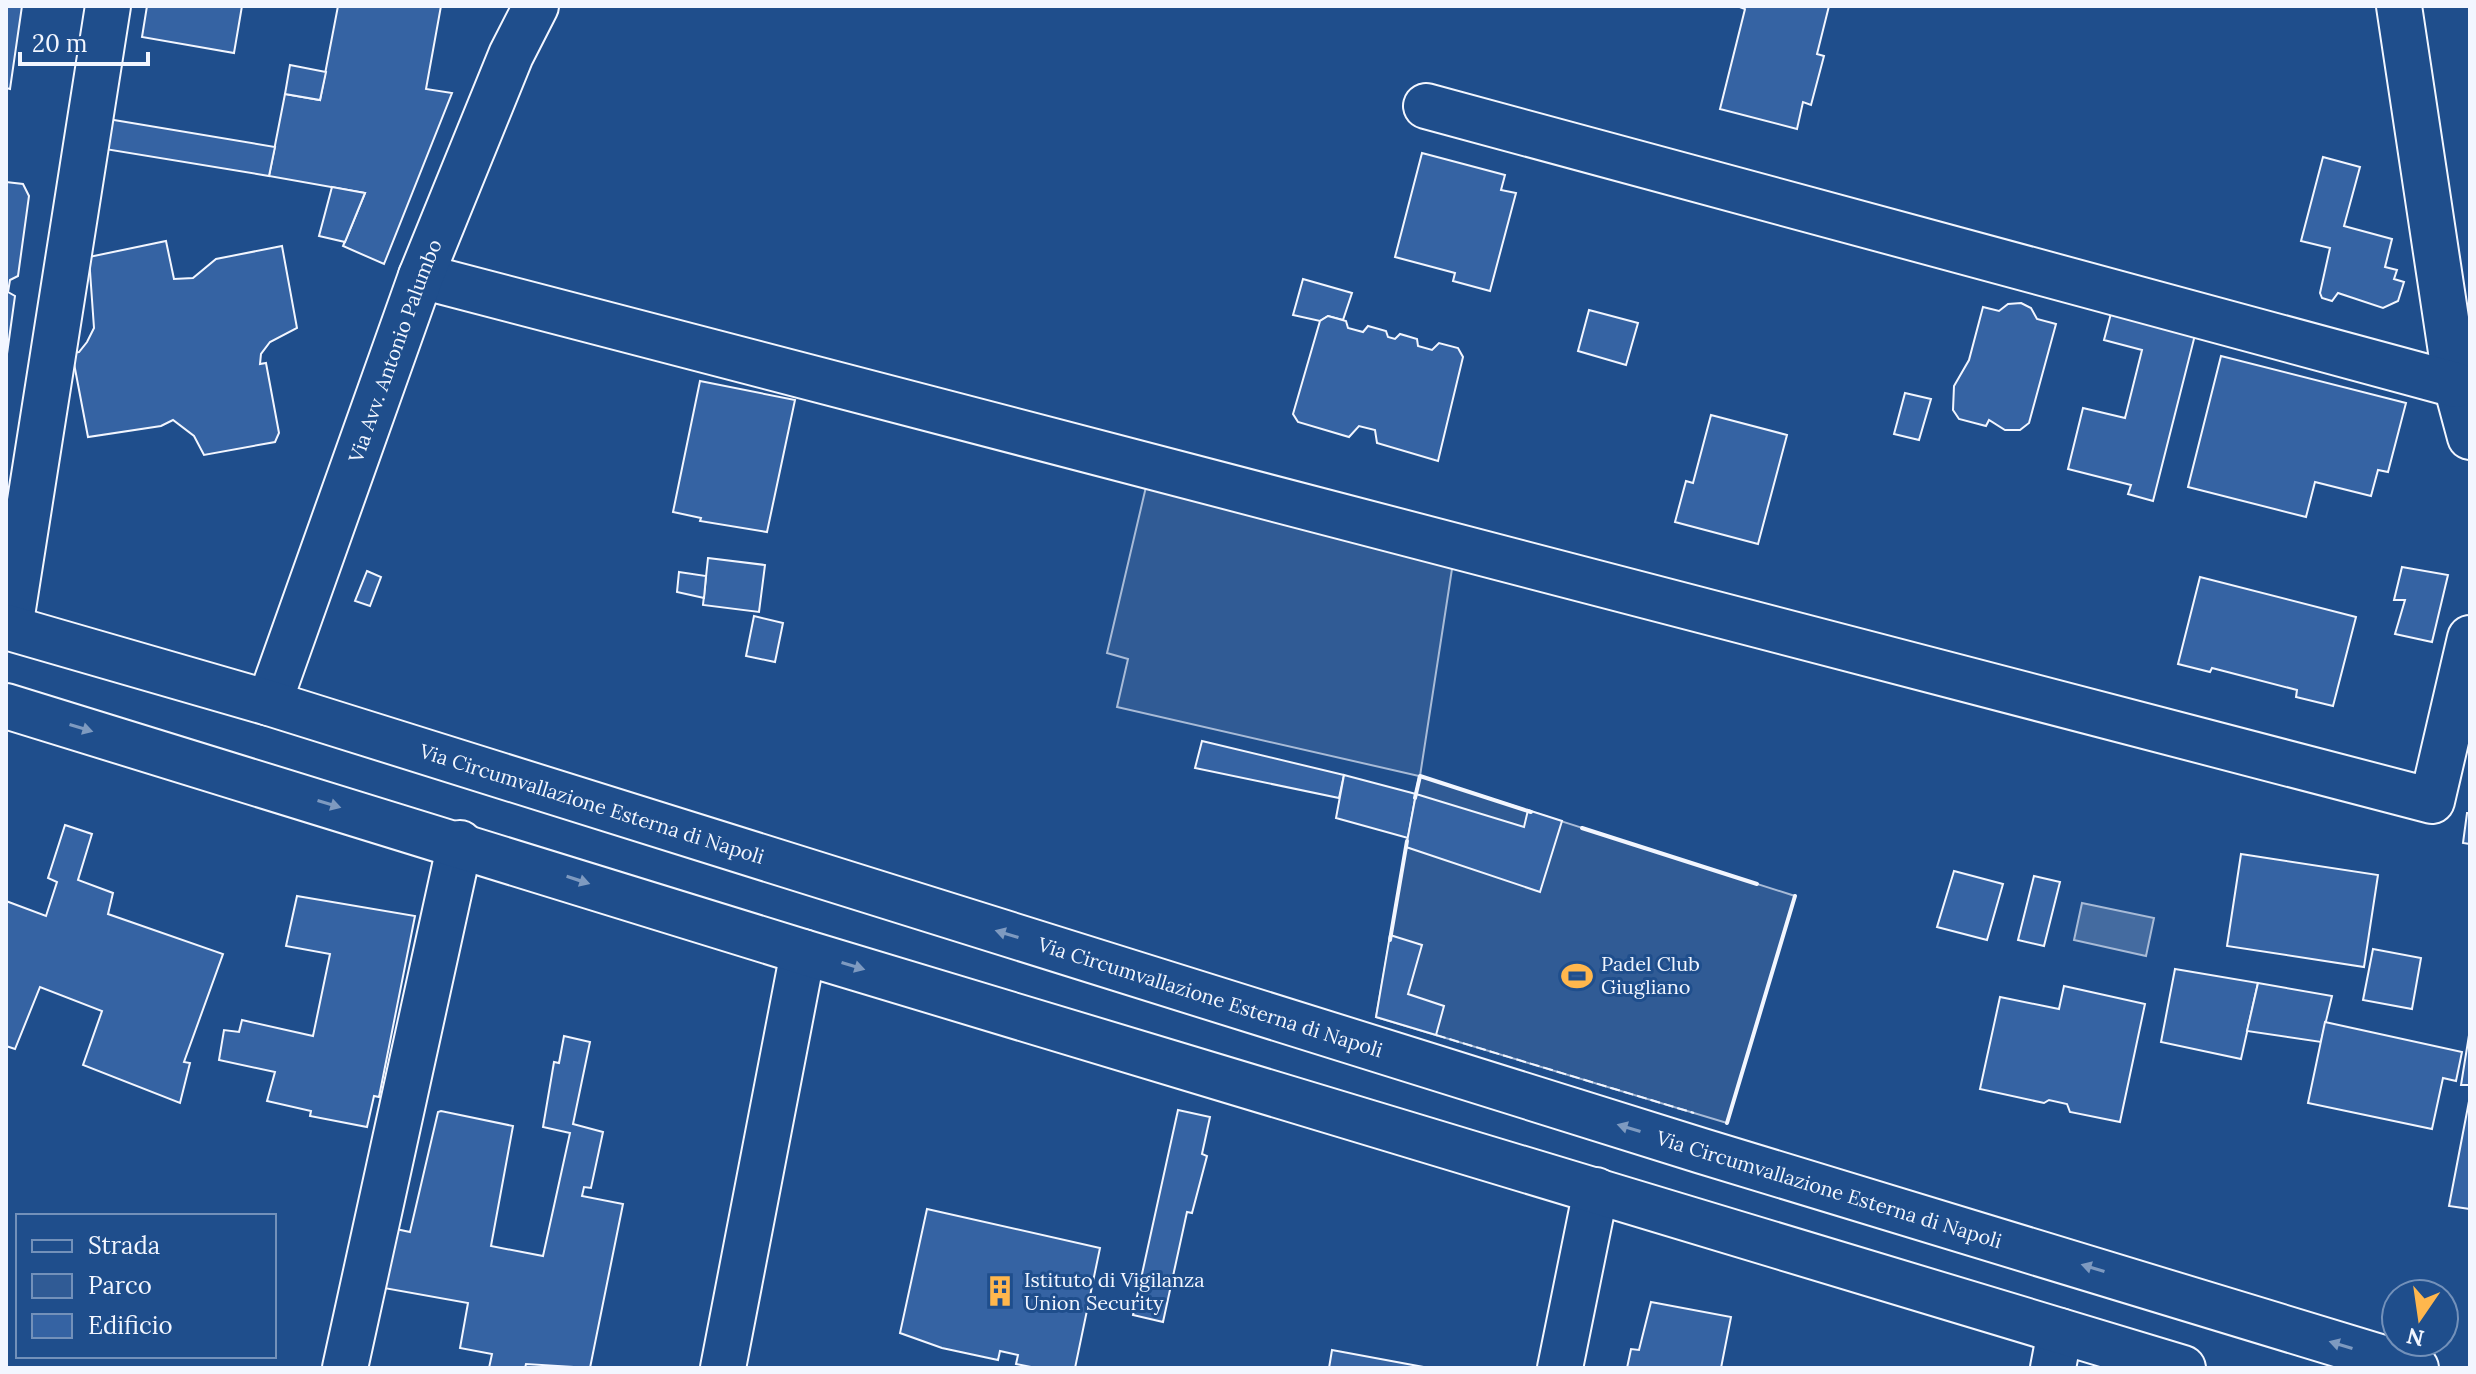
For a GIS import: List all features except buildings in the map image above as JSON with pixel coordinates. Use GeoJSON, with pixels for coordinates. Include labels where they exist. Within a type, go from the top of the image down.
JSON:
{"type":"FeatureCollection","features":[{"type":"Feature","properties":{"kind":"street"},"geometry":{"type":"LineString","coordinates":[[8,627],[108,6]]}},
{"type":"Feature","properties":{"kind":"street","name":"Via Avv. Antonio Palumbo"},"geometry":{"type":"LineString","coordinates":[[269,703],[421,276],[511,55],[536,6]]}},
{"type":"Feature","properties":{"kind":"street"},"geometry":{"type":"LineString","coordinates":[[2399,6],[2456,385],[2470,437]]}},
{"type":"Feature","properties":{"kind":"street"},"geometry":{"type":"LineString","coordinates":[[1426,106],[2456,385]]}},
{"type":"Feature","properties":{"kind":"street"},"geometry":{"type":"LineString","coordinates":[[421,276],[2432,801],[2470,638]]}},
{"type":"Feature","properties":{"kind":"street","name":"Via Circumvallazione Esterna di Napoli"},"geometry":{"type":"LineString","coordinates":[[8,627],[269,703],[1672,1142],[2416,1368]]}},
{"type":"Feature","properties":{"kind":"street"},"geometry":{"type":"LineString","coordinates":[[6,706],[460,843],[803,952],[1596,1190],[2056,1350],[2183,1368]]}},
{"type":"Feature","properties":{"kind":"street"},"geometry":{"type":"LineString","coordinates":[[345,1368],[460,843]]}},
{"type":"Feature","properties":{"kind":"street"},"geometry":{"type":"LineString","coordinates":[[723,1368],[803,952]]}},
{"type":"Feature","properties":{"kind":"street"},"geometry":{"type":"LineString","coordinates":[[1560,1368],[1596,1190]]}},
{"type":"Feature","properties":{"kind":"green space"},"geometry":{"type":"Polygon","coordinates":[[[1149,474],[1454,556],[1420,776],[1795,896],[1727,1123],[1376,1017],[1419,776],[1117,707],[1128,659],[1107,653],[1149,474]]]}},
{"type":"Feature","properties":{"kind":"shaded area"},"geometry":{"type":"Polygon","coordinates":[[[2082,903],[2154,918],[2146,956],[2074,940],[2082,903]]]}},
{"type":"Feature","properties":{"kind":"fence"},"geometry":{"type":"LineString","coordinates":[[1436,1035],[1694,1113]]}},
{"type":"Feature","properties":{"kind":"wall"},"geometry":{"type":"LineString","coordinates":[[1415,798],[1420,776],[1531,812]]}},
{"type":"Feature","properties":{"kind":"wall"},"geometry":{"type":"LineString","coordinates":[[1582,828],[1757,884]]}},
{"type":"Feature","properties":{"kind":"wall"},"geometry":{"type":"LineString","coordinates":[[1390,940],[1407,841]]}},
{"type":"Feature","properties":{"kind":"wall"},"geometry":{"type":"LineString","coordinates":[[1727,1123],[1795,896]]}},
{"type":"Feature","properties":{"kind":"place","name":"Padel Club Giugliano"},"geometry":{"type":"Point","coordinates":[1577,976]}},
{"type":"Feature","properties":{"kind":"place","name":"Istituto di Vigilanza Union Security"},"geometry":{"type":"Point","coordinates":[1000,1291]}}]}
